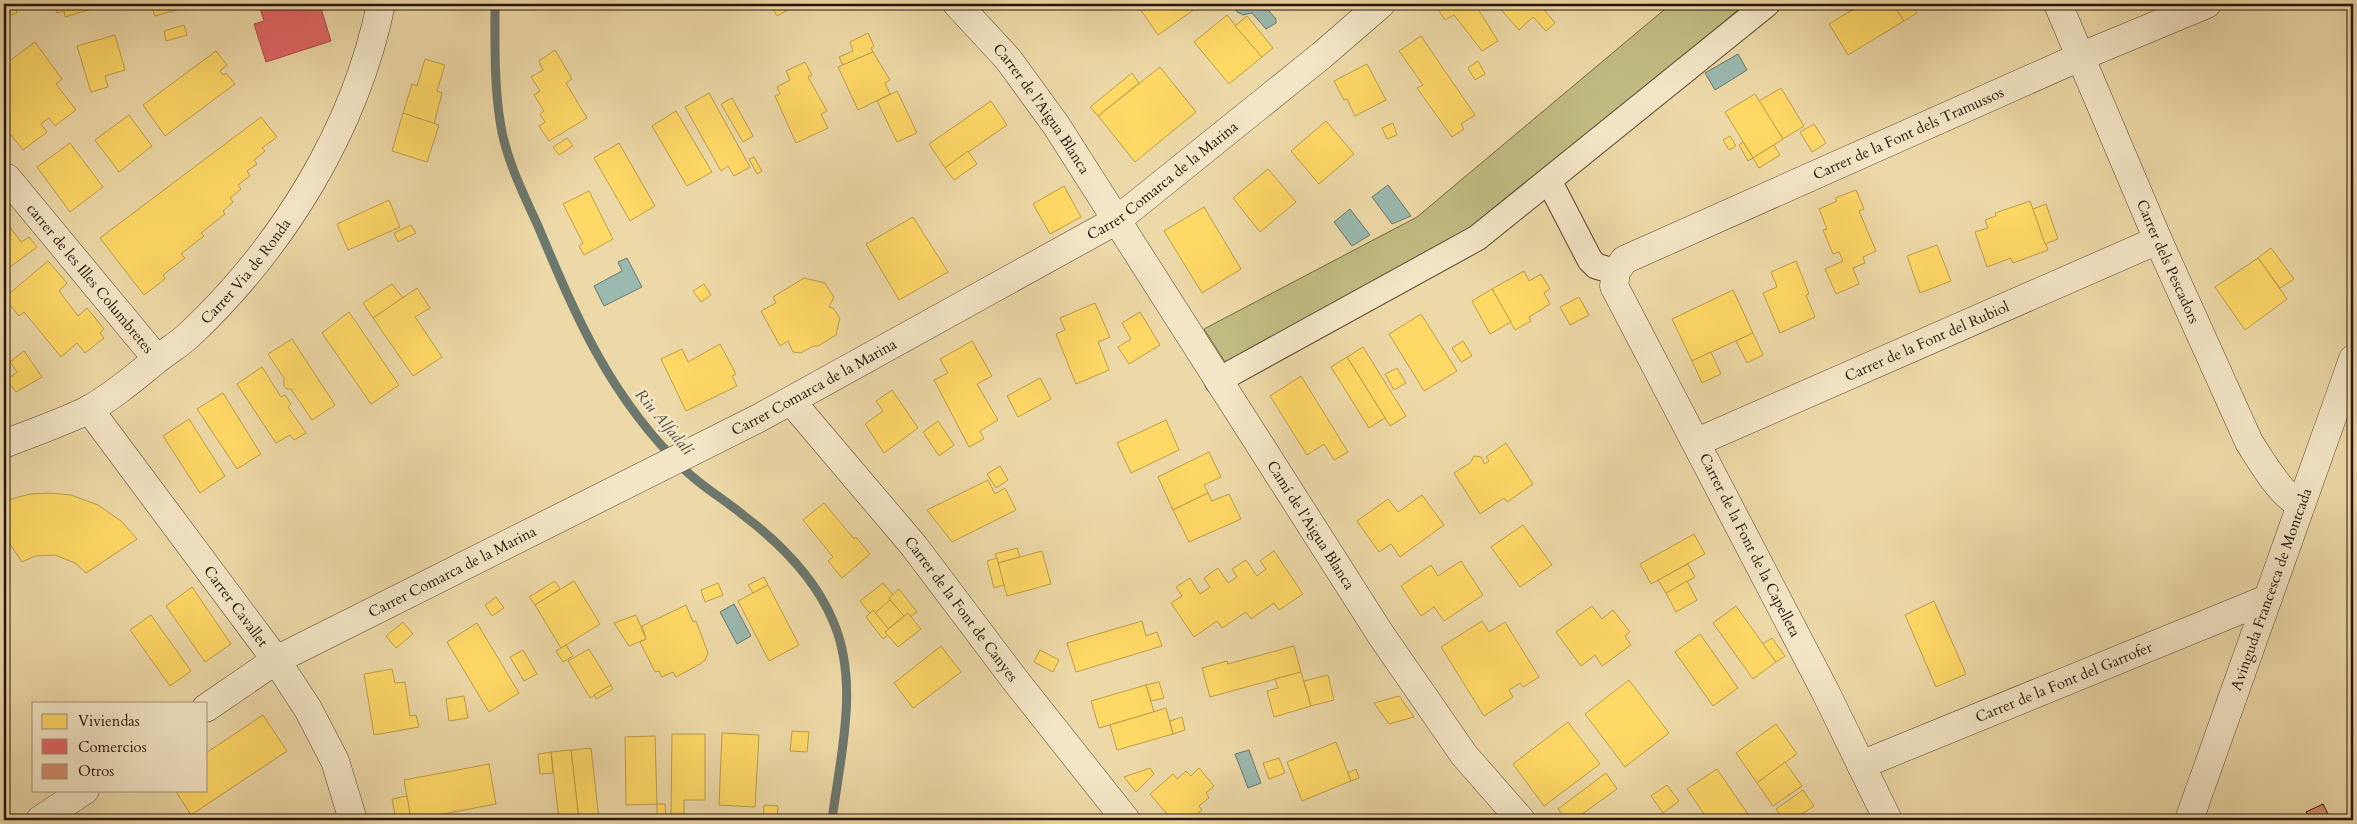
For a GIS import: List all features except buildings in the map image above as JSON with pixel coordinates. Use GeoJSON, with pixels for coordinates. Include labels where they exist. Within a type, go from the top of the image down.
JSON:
{"type":"FeatureCollection","features":[{"type":"Feature","properties":{"kind":"street","name":"Carrer Via de Ronda"},"geometry":{"type":"LineString","coordinates":[[4,444],[89,409],[187,337],[236,287],[296,205],[342,122],[363,72],[381,4]]}},
{"type":"Feature","properties":{"kind":"street","name":"Carrer de l’Aigua Blanca"},"geometry":{"type":"LineString","coordinates":[[957,4],[1008,58],[1056,125],[1117,220]]}},
{"type":"Feature","properties":{"kind":"street","name":"Carrer Comarca de la Marina"},"geometry":{"type":"LineString","coordinates":[[208,707],[276,660],[760,418],[1117,220],[1322,55],[1381,4]]}},
{"type":"Feature","properties":{"kind":"street"},"geometry":{"type":"LineString","coordinates":[[1217,381],[1477,238],[1766,4]]}},
{"type":"Feature","properties":{"kind":"street","name":"Carrer dels Pescadors"},"geometry":{"type":"LineString","coordinates":[[2058,4],[2082,56],[2158,240],[2249,442],[2265,467],[2284,491],[2301,504]]}},
{"type":"Feature","properties":{"kind":"street","name":"Carrer de la Font dels Tramussos"},"geometry":{"type":"LineString","coordinates":[[1616,272],[1624,260],[2082,56],[2207,4]]}},
{"type":"Feature","properties":{"kind":"street","name":"carrer de les Illes Columbretes"},"geometry":{"type":"LineString","coordinates":[[4,180],[7,178],[157,360]]}},
{"type":"Feature","properties":{"kind":"street"},"geometry":{"type":"LineString","coordinates":[[1548,182],[1590,260],[1596,266],[1616,272]]}},
{"type":"Feature","properties":{"kind":"street","name":"Camí de l’Aigua Blanca"},"geometry":{"type":"LineString","coordinates":[[1117,220],[1217,381],[1434,714],[1513,818]]}},
{"type":"Feature","properties":{"kind":"street","name":"Carrer de la Font del Rubiol"},"geometry":{"type":"LineString","coordinates":[[1697,442],[2158,240]]}},
{"type":"Feature","properties":{"kind":"street","name":"Carrer de la Font de la Capelleta"},"geometry":{"type":"LineString","coordinates":[[1616,272],[1614,286],[1697,442],[1825,691],[1888,820]]}},
{"type":"Feature","properties":{"kind":"street","name":"Avinguda Francesca de Montcada"},"geometry":{"type":"LineString","coordinates":[[2189,820],[2353,358]]}},
{"type":"Feature","properties":{"kind":"street","name":"Carrer de la Font de Canyes"},"geometry":{"type":"LineString","coordinates":[[791,401],[914,546],[1015,680],[1126,820]]}},
{"type":"Feature","properties":{"kind":"street","name":"Carrer Cavallet"},"geometry":{"type":"LineString","coordinates":[[89,409],[276,660],[308,710],[328,747],[345,790],[353,820]]}},
{"type":"Feature","properties":{"kind":"street","name":"Carrer de la Font del Garrofer"},"geometry":{"type":"LineString","coordinates":[[1861,765],[2267,599]]}},
{"type":"Feature","properties":{"kind":"street"},"geometry":{"type":"LineString","coordinates":[[40,820],[82,792]]}},
{"type":"Feature","properties":{"kind":"shaded area"},"geometry":{"type":"Polygon","coordinates":[[[1671,4],[1745,4],[1609,119],[1484,220],[1227,365],[1204,329],[1417,217],[1671,4]]]}},
{"type":"Feature","properties":{"kind":"water"},"geometry":{"type":"Polygon","coordinates":[[[1234,4],[1263,4],[1276,19],[1276,23],[1266,29],[1252,13],[1243,15],[1237,12],[1234,4]]]}},
{"type":"Feature","properties":{"kind":"water"},"geometry":{"type":"Polygon","coordinates":[[[1738,54],[1747,70],[1715,90],[1705,73],[1738,54]]]}},
{"type":"Feature","properties":{"kind":"water"},"geometry":{"type":"Polygon","coordinates":[[[1388,185],[1411,216],[1392,224],[1372,197],[1388,185]]]}},
{"type":"Feature","properties":{"kind":"water"},"geometry":{"type":"Polygon","coordinates":[[[1350,209],[1370,235],[1352,246],[1334,222],[1350,209]]]}},
{"type":"Feature","properties":{"kind":"water"},"geometry":{"type":"Polygon","coordinates":[[[627,258],[642,287],[604,306],[594,286],[622,271],[618,262],[627,258]]]}},
{"type":"Feature","properties":{"kind":"water"},"geometry":{"type":"Polygon","coordinates":[[[734,604],[751,636],[737,644],[720,612],[734,604]]]}},
{"type":"Feature","properties":{"kind":"water"},"geometry":{"type":"Polygon","coordinates":[[[1249,750],[1261,783],[1248,788],[1235,754],[1249,750]]]}},
{"type":"Feature","properties":{"kind":"waterway","name":"Riu Alfadalí"},"geometry":{"type":"LineString","coordinates":[[495,4],[497,92],[502,134],[506,148],[521,188],[567,293],[598,355],[635,414],[658,442],[684,469],[757,526],[795,562],[817,590],[833,621],[841,645],[847,695],[843,746],[832,820]]}}]}
